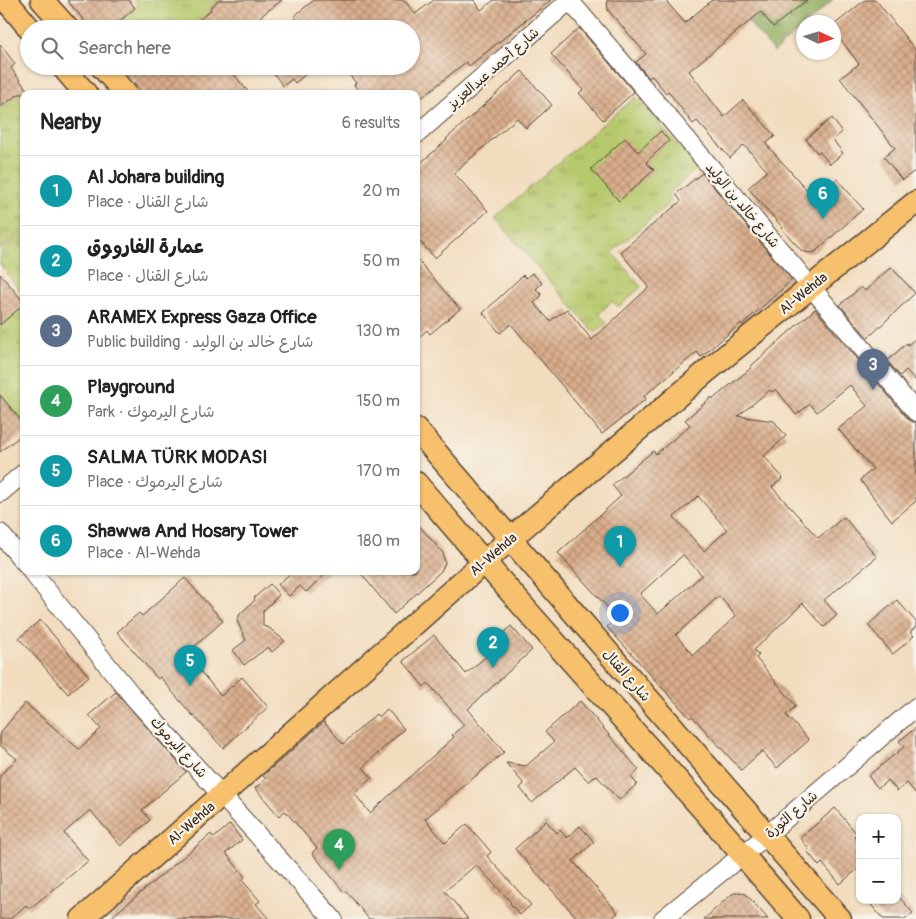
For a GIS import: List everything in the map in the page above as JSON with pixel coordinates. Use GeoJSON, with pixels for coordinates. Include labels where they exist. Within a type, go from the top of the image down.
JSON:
{"type":"FeatureCollection","features":[{"type":"Feature","properties":{"kind":"main road"},"geometry":{"type":"LineString","coordinates":[[42,0],[60,20]]}},
{"type":"Feature","properties":{"kind":"main road"},"geometry":{"type":"LineString","coordinates":[[8,4],[22,20]]}},
{"type":"Feature","properties":{"kind":"main road"},"geometry":{"type":"LineString","coordinates":[[70,75],[83,90]]}},
{"type":"Feature","properties":{"kind":"main road"},"geometry":{"type":"LineString","coordinates":[[109,75],[122,90]]}},
{"type":"Feature","properties":{"kind":"main road","name":"Al-Wehda"},"geometry":{"type":"LineString","coordinates":[[82,919],[510,539],[706,371],[916,202]]}},
{"type":"Feature","properties":{"kind":"main road","name":"شارع القنال"},"geometry":{"type":"LineString","coordinates":[[420,434],[840,919]]}},
{"type":"Feature","properties":{"kind":"main road"},"geometry":{"type":"LineString","coordinates":[[420,488],[798,919]]}},
{"type":"Feature","properties":{"kind":"street","name":"شارع أحمد عبدالعزيز"},"geometry":{"type":"LineString","coordinates":[[420,131],[569,0]]}},
{"type":"Feature","properties":{"kind":"street","name":"شارع خالد بن الوليد"},"geometry":{"type":"LineString","coordinates":[[569,0],[916,412]]}},
{"type":"Feature","properties":{"kind":"street"},"geometry":{"type":"LineString","coordinates":[[0,493],[20,476]]}},
{"type":"Feature","properties":{"kind":"street"},"geometry":{"type":"LineString","coordinates":[[0,534],[20,557]]}},
{"type":"Feature","properties":{"kind":"street","name":"شارع اليرموك"},"geometry":{"type":"LineString","coordinates":[[34,575],[135,698],[333,919]]}},
{"type":"Feature","properties":{"kind":"street","name":"شارع الثورة"},"geometry":{"type":"LineString","coordinates":[[663,919],[767,835],[916,707]]}},
{"type":"Feature","properties":{"kind":"green space"},"geometry":{"type":"Polygon","coordinates":[[[133,0],[219,0],[200,20],[122,20],[138,5],[133,0]]]}},
{"type":"Feature","properties":{"kind":"green space"},"geometry":{"type":"Polygon","coordinates":[[[730,0],[833,0],[816,15],[796,15],[796,32],[774,52],[730,0]]]}},
{"type":"Feature","properties":{"kind":"green space"},"geometry":{"type":"Polygon","coordinates":[[[20,93],[20,232],[0,250],[0,107],[20,93]]]}},
{"type":"Feature","properties":{"kind":"green space"},"geometry":{"type":"Polygon","coordinates":[[[636,97],[698,168],[667,195],[672,201],[612,252],[641,287],[619,307],[612,301],[599,314],[607,323],[595,333],[495,218],[636,97]]]}},
{"type":"Feature","properties":{"kind":"green space"},"geometry":{"type":"Polygon","coordinates":[[[20,235],[20,291],[0,264],[0,253],[20,235]]]}},
{"type":"Feature","properties":{"kind":"green space"},"geometry":{"type":"Polygon","coordinates":[[[20,310],[20,419],[0,394],[0,325],[20,310]]]}},
{"type":"Feature","properties":{"kind":"building"},"geometry":{"type":"Polygon","coordinates":[[[67,0],[129,0],[135,8],[121,20],[84,20],[67,0]]]}},
{"type":"Feature","properties":{"kind":"building"},"geometry":{"type":"Polygon","coordinates":[[[219,0],[282,0],[256,20],[199,20],[211,10],[210,8],[219,0]]]}},
{"type":"Feature","properties":{"kind":"building"},"geometry":{"type":"Polygon","coordinates":[[[314,0],[404,0],[415,14],[434,0],[474,0],[481,10],[494,0],[551,0],[469,66],[466,62],[420,99],[420,90],[358,90],[354,85],[356,83],[349,75],[420,75],[420,20],[297,20],[294,16],[314,0]]]}},
{"type":"Feature","properties":{"kind":"building"},"geometry":{"type":"Polygon","coordinates":[[[607,0],[665,0],[685,23],[712,0],[807,0],[773,27],[761,12],[689,71],[724,117],[743,100],[775,136],[766,144],[815,199],[837,179],[863,209],[815,252],[802,251],[748,188],[767,171],[744,145],[730,158],[697,121],[693,124],[668,91],[666,93],[652,76],[649,78],[636,62],[646,54],[608,10],[607,0]]]}},
{"type":"Feature","properties":{"kind":"building"},"geometry":{"type":"Polygon","coordinates":[[[865,0],[876,0],[916,51],[916,170],[902,180],[884,157],[895,148],[840,78],[859,64],[841,40],[841,19],[865,0]]]}},
{"type":"Feature","properties":{"kind":"building"},"geometry":{"type":"Polygon","coordinates":[[[579,28],[634,92],[603,120],[579,93],[583,90],[551,54],[579,28]]]}},
{"type":"Feature","properties":{"kind":"building"},"geometry":{"type":"Polygon","coordinates":[[[0,44],[15,64],[11,68],[27,90],[20,90],[20,94],[0,107],[0,44]]]}},
{"type":"Feature","properties":{"kind":"building"},"geometry":{"type":"Polygon","coordinates":[[[522,71],[552,105],[526,128],[517,118],[454,173],[488,211],[435,258],[420,241],[420,164],[522,71]]]}},
{"type":"Feature","properties":{"kind":"building"},"geometry":{"type":"Polygon","coordinates":[[[128,75],[234,75],[247,90],[141,90],[128,75]]]}},
{"type":"Feature","properties":{"kind":"building"},"geometry":{"type":"Polygon","coordinates":[[[275,75],[305,75],[295,83],[292,79],[283,86],[275,75]]]}},
{"type":"Feature","properties":{"kind":"building"},"geometry":{"type":"Polygon","coordinates":[[[832,118],[842,132],[833,140],[843,153],[830,164],[819,151],[817,153],[806,139],[832,118]]]}},
{"type":"Feature","properties":{"kind":"building"},"geometry":{"type":"Polygon","coordinates":[[[661,131],[669,141],[646,162],[654,170],[619,201],[591,169],[625,138],[638,152],[661,131]]]}},
{"type":"Feature","properties":{"kind":"building"},"geometry":{"type":"Polygon","coordinates":[[[702,173],[792,280],[742,325],[741,323],[701,357],[697,352],[644,396],[646,399],[602,434],[511,324],[500,333],[483,313],[523,275],[526,278],[532,273],[542,283],[536,289],[542,295],[534,303],[550,321],[567,309],[592,340],[649,287],[620,252],[681,201],[676,194],[702,173]]]}},
{"type":"Feature","properties":{"kind":"building"},"geometry":{"type":"Polygon","coordinates":[[[420,263],[460,309],[430,334],[427,330],[420,336],[420,263]]]}},
{"type":"Feature","properties":{"kind":"building"},"geometry":{"type":"Polygon","coordinates":[[[891,267],[915,293],[868,338],[840,305],[861,287],[865,291],[891,267]]]}},
{"type":"Feature","properties":{"kind":"building"},"geometry":{"type":"Polygon","coordinates":[[[0,274],[20,297],[20,308],[0,325],[0,274]]]}},
{"type":"Feature","properties":{"kind":"building"},"geometry":{"type":"Polygon","coordinates":[[[815,309],[908,419],[916,422],[916,501],[892,521],[860,480],[873,469],[838,429],[867,406],[850,385],[817,412],[810,404],[796,415],[776,389],[772,392],[770,390],[738,416],[774,421],[786,436],[764,456],[783,478],[772,487],[818,538],[844,517],[877,557],[824,600],[837,615],[824,627],[803,603],[754,650],[759,655],[756,658],[796,706],[786,715],[809,740],[777,768],[762,751],[741,770],[692,716],[690,718],[607,627],[617,618],[558,553],[621,496],[612,485],[653,451],[656,454],[690,425],[685,420],[750,367],[815,309]],[[698,496],[674,517],[704,551],[727,530],[698,496]],[[683,555],[640,594],[658,614],[702,575],[683,555]],[[719,596],[676,635],[693,655],[736,616],[719,596]]]}},
{"type":"Feature","properties":{"kind":"building"},"geometry":{"type":"Polygon","coordinates":[[[916,338],[916,381],[906,370],[900,376],[887,361],[907,343],[908,345],[916,338]]]}},
{"type":"Feature","properties":{"kind":"building"},"geometry":{"type":"Polygon","coordinates":[[[0,395],[20,419],[20,436],[0,452],[0,395]]]}},
{"type":"Feature","properties":{"kind":"building"},"geometry":{"type":"Polygon","coordinates":[[[420,527],[443,553],[445,563],[441,571],[394,614],[362,575],[420,575],[420,527]]]}},
{"type":"Feature","properties":{"kind":"building"},"geometry":{"type":"Polygon","coordinates":[[[289,575],[325,575],[306,592],[300,586],[289,596],[278,584],[289,575]]]}},
{"type":"Feature","properties":{"kind":"building"},"geometry":{"type":"Polygon","coordinates":[[[185,578],[223,621],[186,654],[221,696],[242,677],[268,707],[223,748],[117,632],[139,613],[142,616],[185,578]]]}},
{"type":"Feature","properties":{"kind":"building"},"geometry":{"type":"Polygon","coordinates":[[[270,584],[279,595],[263,611],[263,626],[269,628],[285,641],[272,652],[268,647],[244,665],[233,650],[246,640],[237,621],[240,614],[255,600],[254,598],[270,584]]]}},
{"type":"Feature","properties":{"kind":"building"},"geometry":{"type":"Polygon","coordinates":[[[897,600],[916,622],[916,627],[910,632],[914,636],[893,654],[868,625],[897,600]]]}},
{"type":"Feature","properties":{"kind":"building"},"geometry":{"type":"Polygon","coordinates":[[[40,620],[89,676],[68,694],[19,638],[40,620]]]}},
{"type":"Feature","properties":{"kind":"building"},"geometry":{"type":"Polygon","coordinates":[[[511,626],[532,650],[468,709],[504,752],[425,819],[445,843],[467,824],[491,852],[487,856],[531,905],[520,915],[511,902],[476,865],[445,891],[468,919],[369,919],[312,853],[317,848],[285,811],[279,816],[255,788],[266,779],[263,776],[324,722],[343,744],[376,714],[379,717],[387,709],[404,729],[363,767],[372,778],[354,793],[370,813],[454,737],[452,735],[464,725],[428,683],[424,687],[403,661],[434,635],[466,674],[489,654],[485,650],[511,626]]]}},
{"type":"Feature","properties":{"kind":"building"},"geometry":{"type":"Polygon","coordinates":[[[116,692],[186,772],[142,810],[150,820],[121,846],[90,810],[64,833],[88,861],[29,909],[26,905],[10,919],[0,919],[0,775],[17,759],[0,745],[0,733],[25,703],[79,749],[101,729],[89,715],[116,692]]]}},
{"type":"Feature","properties":{"kind":"building"},"geometry":{"type":"Polygon","coordinates":[[[580,701],[639,770],[631,777],[637,784],[619,800],[596,775],[589,782],[575,767],[532,803],[520,788],[524,784],[506,763],[526,766],[554,742],[545,732],[580,701]]]}},
{"type":"Feature","properties":{"kind":"building"},"geometry":{"type":"Polygon","coordinates":[[[916,728],[916,794],[907,783],[897,791],[888,780],[878,788],[868,776],[904,747],[899,741],[916,728]]]}},
{"type":"Feature","properties":{"kind":"building"},"geometry":{"type":"Polygon","coordinates":[[[835,808],[856,833],[854,836],[856,838],[856,870],[840,884],[822,863],[819,866],[807,851],[809,849],[800,838],[835,808]]]}},
{"type":"Feature","properties":{"kind":"building"},"geometry":{"type":"Polygon","coordinates":[[[546,821],[557,833],[560,830],[567,838],[580,826],[594,842],[573,861],[618,913],[610,919],[578,919],[515,849],[546,821]]]}},
{"type":"Feature","properties":{"kind":"building"},"geometry":{"type":"Polygon","coordinates":[[[230,824],[242,840],[226,853],[245,877],[242,880],[260,901],[256,904],[269,919],[109,919],[211,834],[214,838],[230,824]]]}},
{"type":"Feature","properties":{"kind":"building"},"geometry":{"type":"Polygon","coordinates":[[[739,892],[746,894],[768,919],[704,919],[732,894],[739,892]]]}},
{"type":"Feature","properties":{"kind":"building"},"geometry":{"type":"Polygon","coordinates":[[[901,899],[913,913],[906,919],[883,919],[870,904],[901,904],[901,899]]]}},
{"type":"Feature","properties":{"kind":"place","name":"Shawwa And Hosary Tower"},"geometry":{"type":"Point","coordinates":[823,219]}},
{"type":"Feature","properties":{"kind":"place","name":"ARAMEX Express Gaza Office"},"geometry":{"type":"Point","coordinates":[873,390]}},
{"type":"Feature","properties":{"kind":"place","name":"Al Johara building"},"geometry":{"type":"Point","coordinates":[620,567]}},
{"type":"Feature","properties":{"kind":"place","name":"عمارة الفارووق"},"geometry":{"type":"Point","coordinates":[493,668]}},
{"type":"Feature","properties":{"kind":"place","name":"SALMA TÜRK MODASI"},"geometry":{"type":"Point","coordinates":[190,686]}},
{"type":"Feature","properties":{"kind":"place","name":"Playground"},"geometry":{"type":"Point","coordinates":[339,870]}}]}
